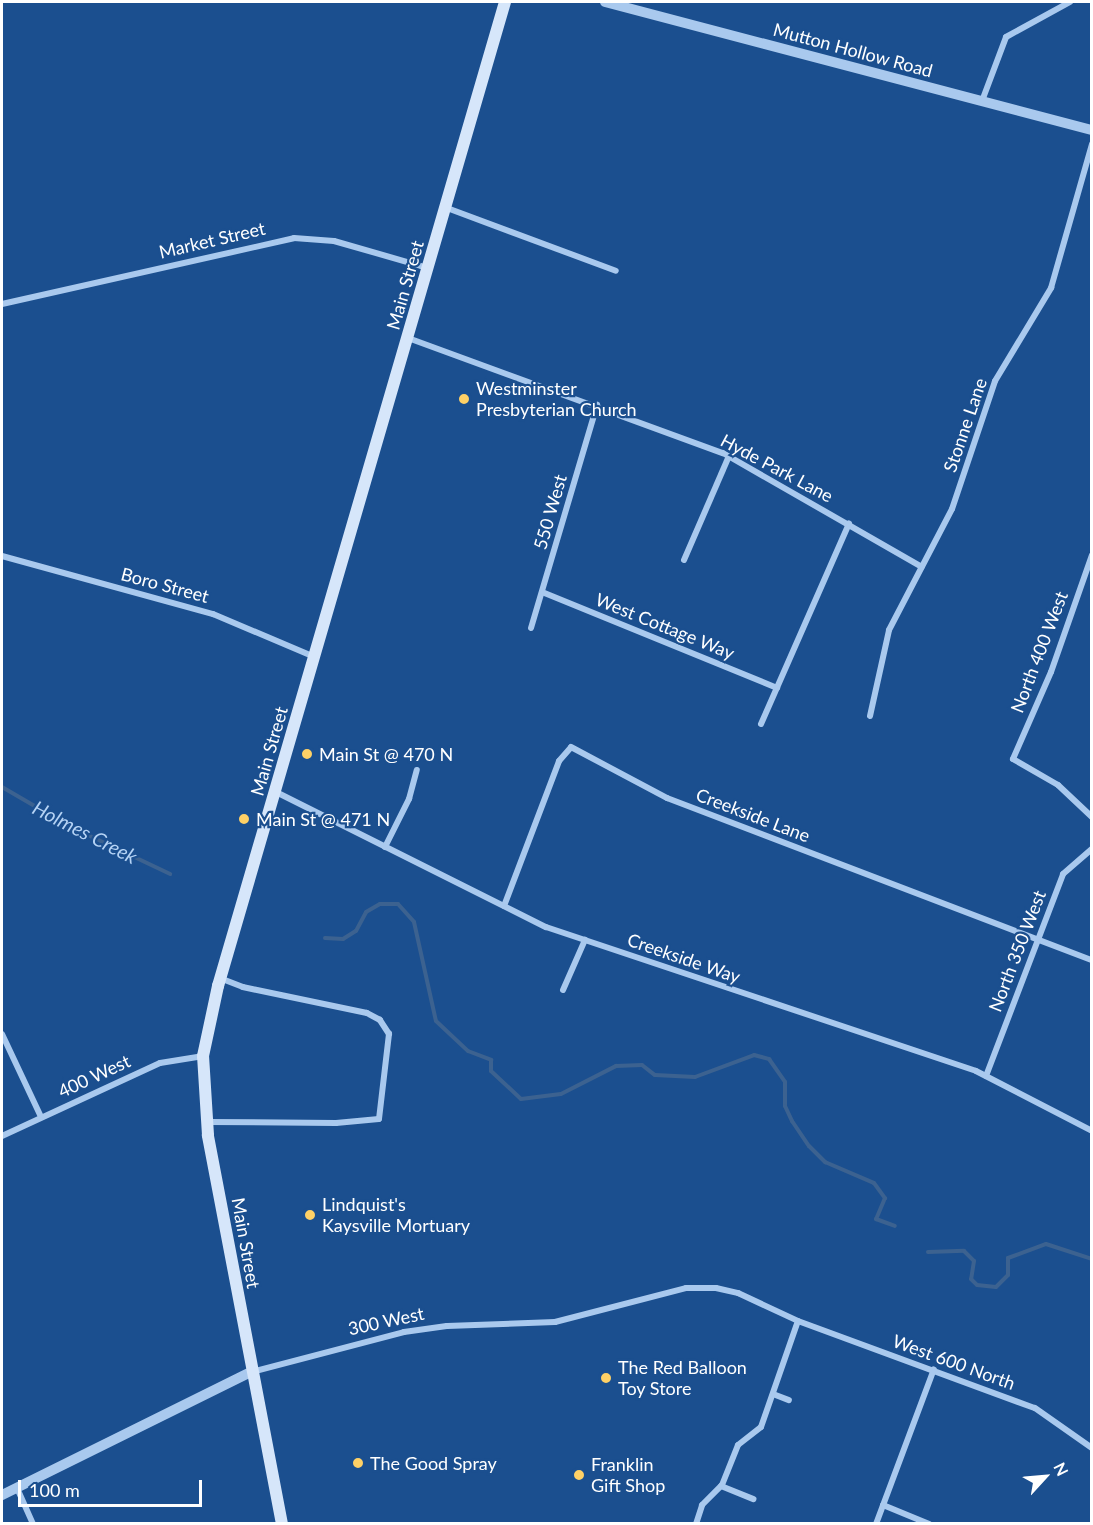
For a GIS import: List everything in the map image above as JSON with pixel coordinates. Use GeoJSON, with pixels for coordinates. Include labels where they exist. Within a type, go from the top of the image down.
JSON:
{"type":"FeatureCollection","features":[{"type":"Feature","properties":{"kind":"main road","name":"Main Street"},"geometry":{"type":"LineString","coordinates":[[282,1524],[251,1372],[207,1122],[203,1056],[220,978],[447,208],[505,2]]}},
{"type":"Feature","properties":{"kind":"street","name":"Mutton Hollow Road"},"geometry":{"type":"LineString","coordinates":[[605,2],[1092,130]]}},
{"type":"Feature","properties":{"kind":"street"},"geometry":{"type":"LineString","coordinates":[[982,101],[1006,37],[1070,2]]}},
{"type":"Feature","properties":{"kind":"street","name":"Stonne Lane"},"geometry":{"type":"LineString","coordinates":[[870,716],[889,630],[952,509],[994,381],[1051,288],[1092,144]]}},
{"type":"Feature","properties":{"kind":"street"},"geometry":{"type":"LineString","coordinates":[[447,208],[616,271]]}},
{"type":"Feature","properties":{"kind":"street","name":"Market Street"},"geometry":{"type":"LineString","coordinates":[[2,304],[294,238],[334,241],[428,268]]}},
{"type":"Feature","properties":{"kind":"street","name":"Hyde Park Lane"},"geometry":{"type":"LineString","coordinates":[[408,338],[597,405],[729,456],[922,567]]}},
{"type":"Feature","properties":{"kind":"street","name":"550 West"},"geometry":{"type":"LineString","coordinates":[[531,628],[597,405]]}},
{"type":"Feature","properties":{"kind":"street"},"geometry":{"type":"LineString","coordinates":[[684,560],[729,456]]}},
{"type":"Feature","properties":{"kind":"street"},"geometry":{"type":"LineString","coordinates":[[761,724],[849,524]]}},
{"type":"Feature","properties":{"kind":"street","name":"North 400 West"},"geometry":{"type":"LineString","coordinates":[[1092,555],[1051,672],[1013,759],[1058,785],[1092,817]]}},
{"type":"Feature","properties":{"kind":"street","name":"Boro Street"},"geometry":{"type":"LineString","coordinates":[[2,556],[213,614],[315,658]]}},
{"type":"Feature","properties":{"kind":"street","name":"West Cottage Way"},"geometry":{"type":"LineString","coordinates":[[542,592],[777,688]]}},
{"type":"Feature","properties":{"kind":"street","name":"Creekside Lane"},"geometry":{"type":"LineString","coordinates":[[504,906],[558,762],[571,747],[667,798],[1036,941],[1092,960]]}},
{"type":"Feature","properties":{"kind":"street"},"geometry":{"type":"LineString","coordinates":[[385,847],[409,799],[417,770]]}},
{"type":"Feature","properties":{"kind":"street","name":"Creekside Way"},"geometry":{"type":"LineString","coordinates":[[276,792],[504,906],[585,940],[986,1076],[1092,1131]]}},
{"type":"Feature","properties":{"kind":"street","name":"North 350 West"},"geometry":{"type":"LineString","coordinates":[[986,1076],[1063,874],[1092,849]]}},
{"type":"Feature","properties":{"kind":"street"},"geometry":{"type":"LineString","coordinates":[[563,990],[585,940]]}},
{"type":"Feature","properties":{"kind":"street"},"geometry":{"type":"LineString","coordinates":[[207,1122],[364,1122],[379,1119],[383,1095],[388,1034],[380,1020],[368,1013],[243,987],[220,978]]}},
{"type":"Feature","properties":{"kind":"street"},"geometry":{"type":"LineString","coordinates":[[2,1035],[41,1117]]}},
{"type":"Feature","properties":{"kind":"street","name":"400 West"},"geometry":{"type":"LineString","coordinates":[[2,1136],[160,1063],[203,1056]]}},
{"type":"Feature","properties":{"kind":"street","name":"300 West"},"geometry":{"type":"LineString","coordinates":[[2,1495],[251,1372],[404,1332],[447,1326],[555,1322],[686,1288],[738,1293],[798,1321]]}},
{"type":"Feature","properties":{"kind":"street"},"geometry":{"type":"LineString","coordinates":[[696,1524],[702,1505],[721,1486],[738,1444],[761,1428],[798,1321]]}},
{"type":"Feature","properties":{"kind":"street","name":"West 600 North"},"geometry":{"type":"LineString","coordinates":[[798,1321],[934,1369],[1035,1408],[1092,1448]]}},
{"type":"Feature","properties":{"kind":"street"},"geometry":{"type":"LineString","coordinates":[[876,1524],[934,1369]]}},
{"type":"Feature","properties":{"kind":"street"},"geometry":{"type":"LineString","coordinates":[[773,1394],[789,1400]]}},
{"type":"Feature","properties":{"kind":"street"},"geometry":{"type":"LineString","coordinates":[[721,1486],[754,1499]]}},
{"type":"Feature","properties":{"kind":"street"},"geometry":{"type":"LineString","coordinates":[[17,1488],[33,1524]]}},
{"type":"Feature","properties":{"kind":"street"},"geometry":{"type":"LineString","coordinates":[[883,1505],[929,1524]]}},
{"type":"Feature","properties":{"kind":"waterway","name":"Holmes Creek"},"geometry":{"type":"LineString","coordinates":[[2,787],[69,826],[170,874]]}},
{"type":"Feature","properties":{"kind":"waterway","name":"Holmes Creek"},"geometry":{"type":"LineString","coordinates":[[325,938],[343,939],[356,931],[366,912],[380,904],[398,904],[414,922],[436,1021],[468,1051],[491,1060],[491,1071],[521,1099],[561,1094],[616,1066],[642,1065],[655,1075],[695,1077],[754,1055],[769,1059],[785,1082],[785,1106],[809,1146],[825,1162],[874,1183],[885,1198],[876,1219],[895,1226]]}},
{"type":"Feature","properties":{"kind":"waterway","name":"Holmes Creek"},"geometry":{"type":"LineString","coordinates":[[928,1252],[964,1251],[974,1261],[971,1279],[977,1285],[996,1287],[1008,1275],[1008,1258],[1046,1244],[1092,1259]]}},
{"type":"Feature","properties":{"kind":"place","name":"Westminster Presbyterian Church"},"geometry":{"type":"Point","coordinates":[464,399]}},
{"type":"Feature","properties":{"kind":"place","name":"Main St @ 470 N"},"geometry":{"type":"Point","coordinates":[307,754]}},
{"type":"Feature","properties":{"kind":"place","name":"Main St @ 471 N"},"geometry":{"type":"Point","coordinates":[244,819]}},
{"type":"Feature","properties":{"kind":"place","name":"Lindquist's Kaysville Mortuary"},"geometry":{"type":"Point","coordinates":[310,1215]}},
{"type":"Feature","properties":{"kind":"place","name":"The Red Balloon Toy Store"},"geometry":{"type":"Point","coordinates":[606,1378]}},
{"type":"Feature","properties":{"kind":"place","name":"The Good Spray"},"geometry":{"type":"Point","coordinates":[358,1463]}},
{"type":"Feature","properties":{"kind":"place","name":"Franklin Gift Shop"},"geometry":{"type":"Point","coordinates":[579,1475]}}]}
